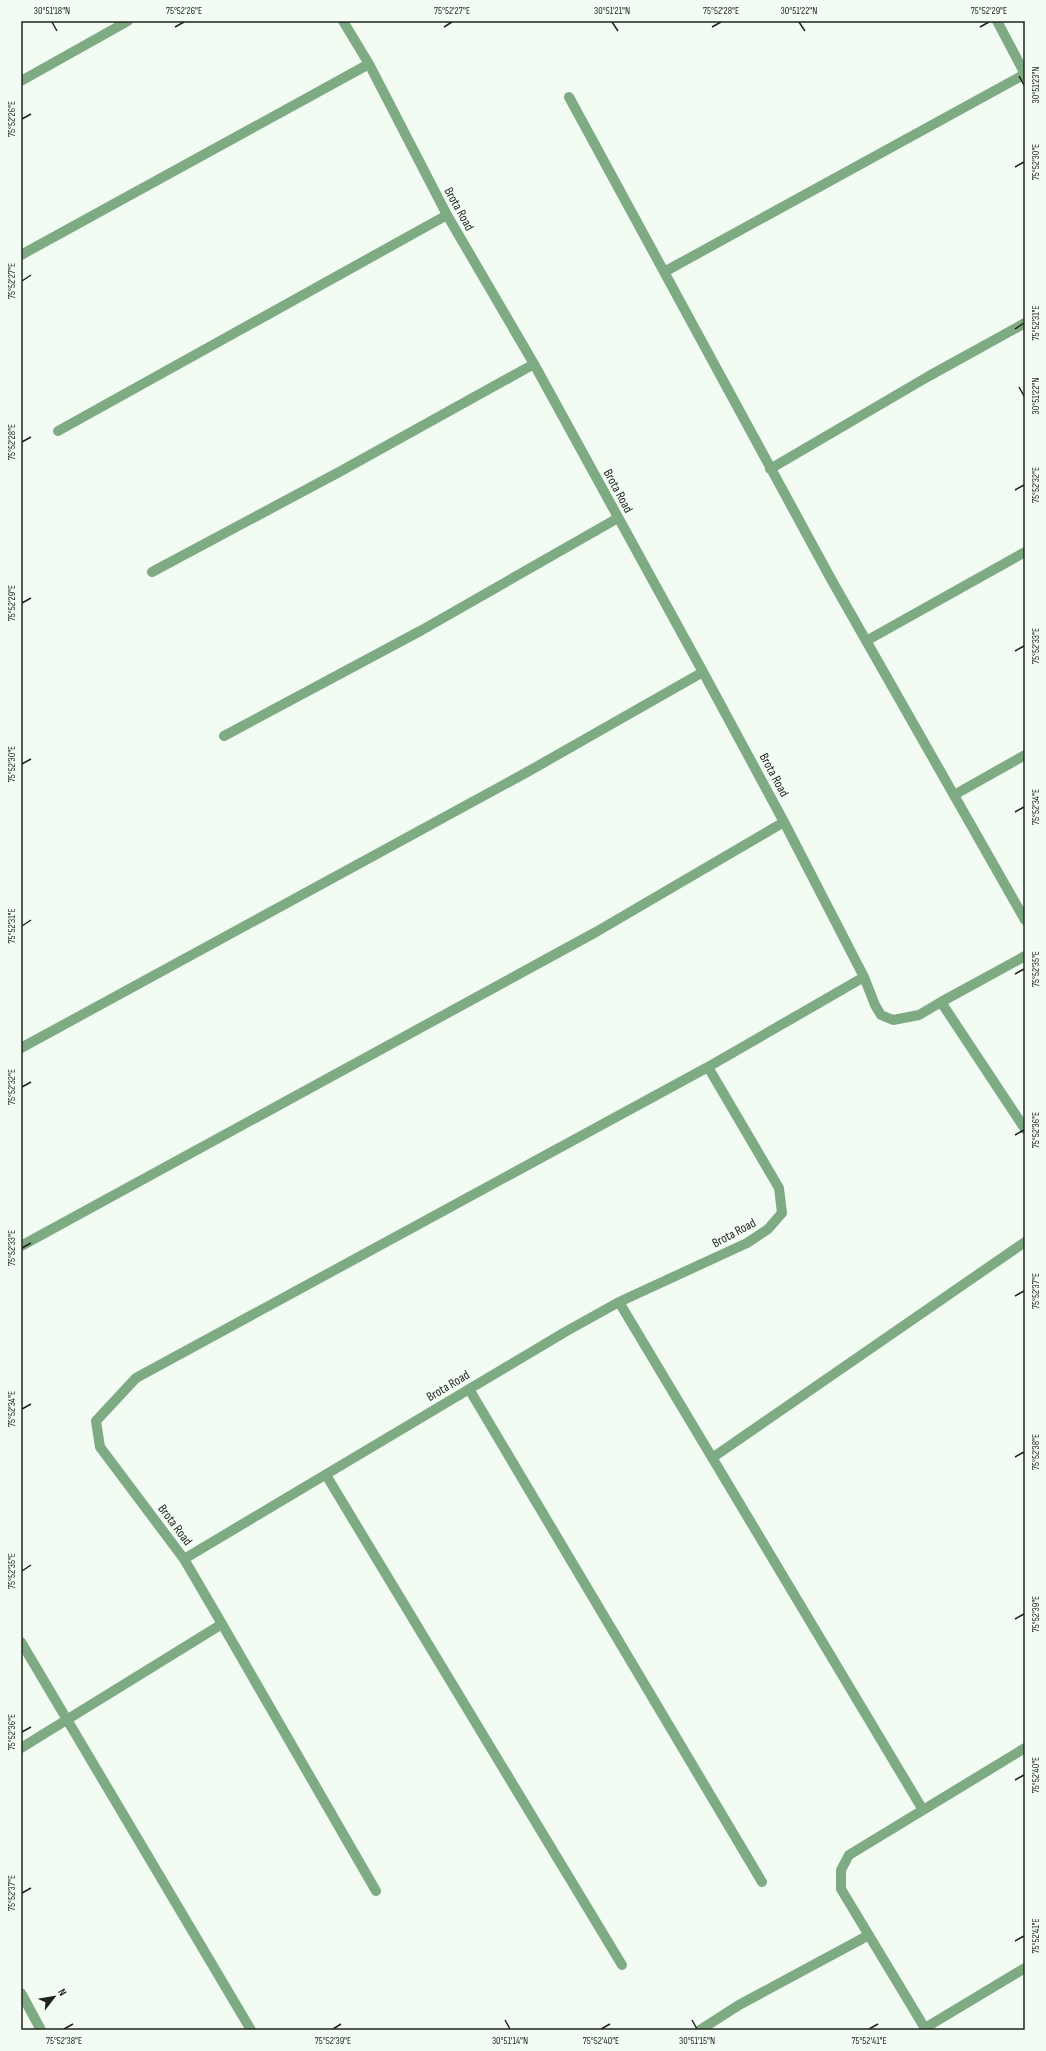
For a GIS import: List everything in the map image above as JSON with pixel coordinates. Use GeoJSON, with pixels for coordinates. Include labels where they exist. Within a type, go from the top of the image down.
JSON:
{"type":"FeatureCollection","features":[{"type":"Feature","properties":{"kind":"street"},"geometry":{"type":"LineString","coordinates":[[21,81],[128,21]]}},
{"type":"Feature","properties":{"kind":"street","name":"Brota Road"},"geometry":{"type":"LineString","coordinates":[[343,21],[369,64],[447,215],[534,364],[703,672],[784,822],[864,977],[875,1005],[881,1015],[893,1020],[919,1014],[1025,956]]}},
{"type":"Feature","properties":{"kind":"street"},"geometry":{"type":"LineString","coordinates":[[664,272],[1025,74],[997,21]]}},
{"type":"Feature","properties":{"kind":"street"},"geometry":{"type":"LineString","coordinates":[[21,255],[369,64]]}},
{"type":"Feature","properties":{"kind":"street"},"geometry":{"type":"LineString","coordinates":[[569,97],[770,469],[866,642],[1025,920]]}},
{"type":"Feature","properties":{"kind":"street"},"geometry":{"type":"LineString","coordinates":[[58,431],[447,215]]}},
{"type":"Feature","properties":{"kind":"street"},"geometry":{"type":"LineString","coordinates":[[770,469],[1025,322]]}},
{"type":"Feature","properties":{"kind":"street"},"geometry":{"type":"LineString","coordinates":[[152,572],[348,467],[534,364]]}},
{"type":"Feature","properties":{"kind":"street"},"geometry":{"type":"LineString","coordinates":[[224,736],[422,630],[618,518]]}},
{"type":"Feature","properties":{"kind":"street"},"geometry":{"type":"LineString","coordinates":[[866,642],[1025,552]]}},
{"type":"Feature","properties":{"kind":"street"},"geometry":{"type":"LineString","coordinates":[[21,1048],[529,771],[703,672]]}},
{"type":"Feature","properties":{"kind":"street"},"geometry":{"type":"LineString","coordinates":[[954,795],[1025,755]]}},
{"type":"Feature","properties":{"kind":"street"},"geometry":{"type":"LineString","coordinates":[[21,1246],[596,932],[784,822]]}},
{"type":"Feature","properties":{"kind":"street","name":"Brota Road"},"geometry":{"type":"LineString","coordinates":[[708,1067],[779,1188],[782,1213],[768,1229],[747,1243],[619,1302],[564,1332],[184,1559],[100,1447],[96,1421],[136,1378],[708,1067],[864,977]]}},
{"type":"Feature","properties":{"kind":"street"},"geometry":{"type":"LineString","coordinates":[[941,1002],[1025,1129]]}},
{"type":"Feature","properties":{"kind":"street"},"geometry":{"type":"LineString","coordinates":[[712,1458],[1025,1242]]}},
{"type":"Feature","properties":{"kind":"street"},"geometry":{"type":"LineString","coordinates":[[619,1302],[923,1810]]}},
{"type":"Feature","properties":{"kind":"street"},"geometry":{"type":"LineString","coordinates":[[469,1389],[762,1882]]}},
{"type":"Feature","properties":{"kind":"street"},"geometry":{"type":"LineString","coordinates":[[326,1475],[622,1965]]}},
{"type":"Feature","properties":{"kind":"street"},"geometry":{"type":"LineString","coordinates":[[184,1559],[376,1891]]}},
{"type":"Feature","properties":{"kind":"street"},"geometry":{"type":"LineString","coordinates":[[21,1748],[222,1624]]}},
{"type":"Feature","properties":{"kind":"street"},"geometry":{"type":"LineString","coordinates":[[21,1642],[251,2030]]}},
{"type":"Feature","properties":{"kind":"street"},"geometry":{"type":"LineString","coordinates":[[1025,1748],[848,1855],[840,1870],[841,1889],[926,2029],[1025,1968]]}},
{"type":"Feature","properties":{"kind":"street"},"geometry":{"type":"LineString","coordinates":[[700,2030],[739,2006],[869,1935]]}},
{"type":"Feature","properties":{"kind":"street"},"geometry":{"type":"LineString","coordinates":[[21,1993],[42,2030]]}}]}
